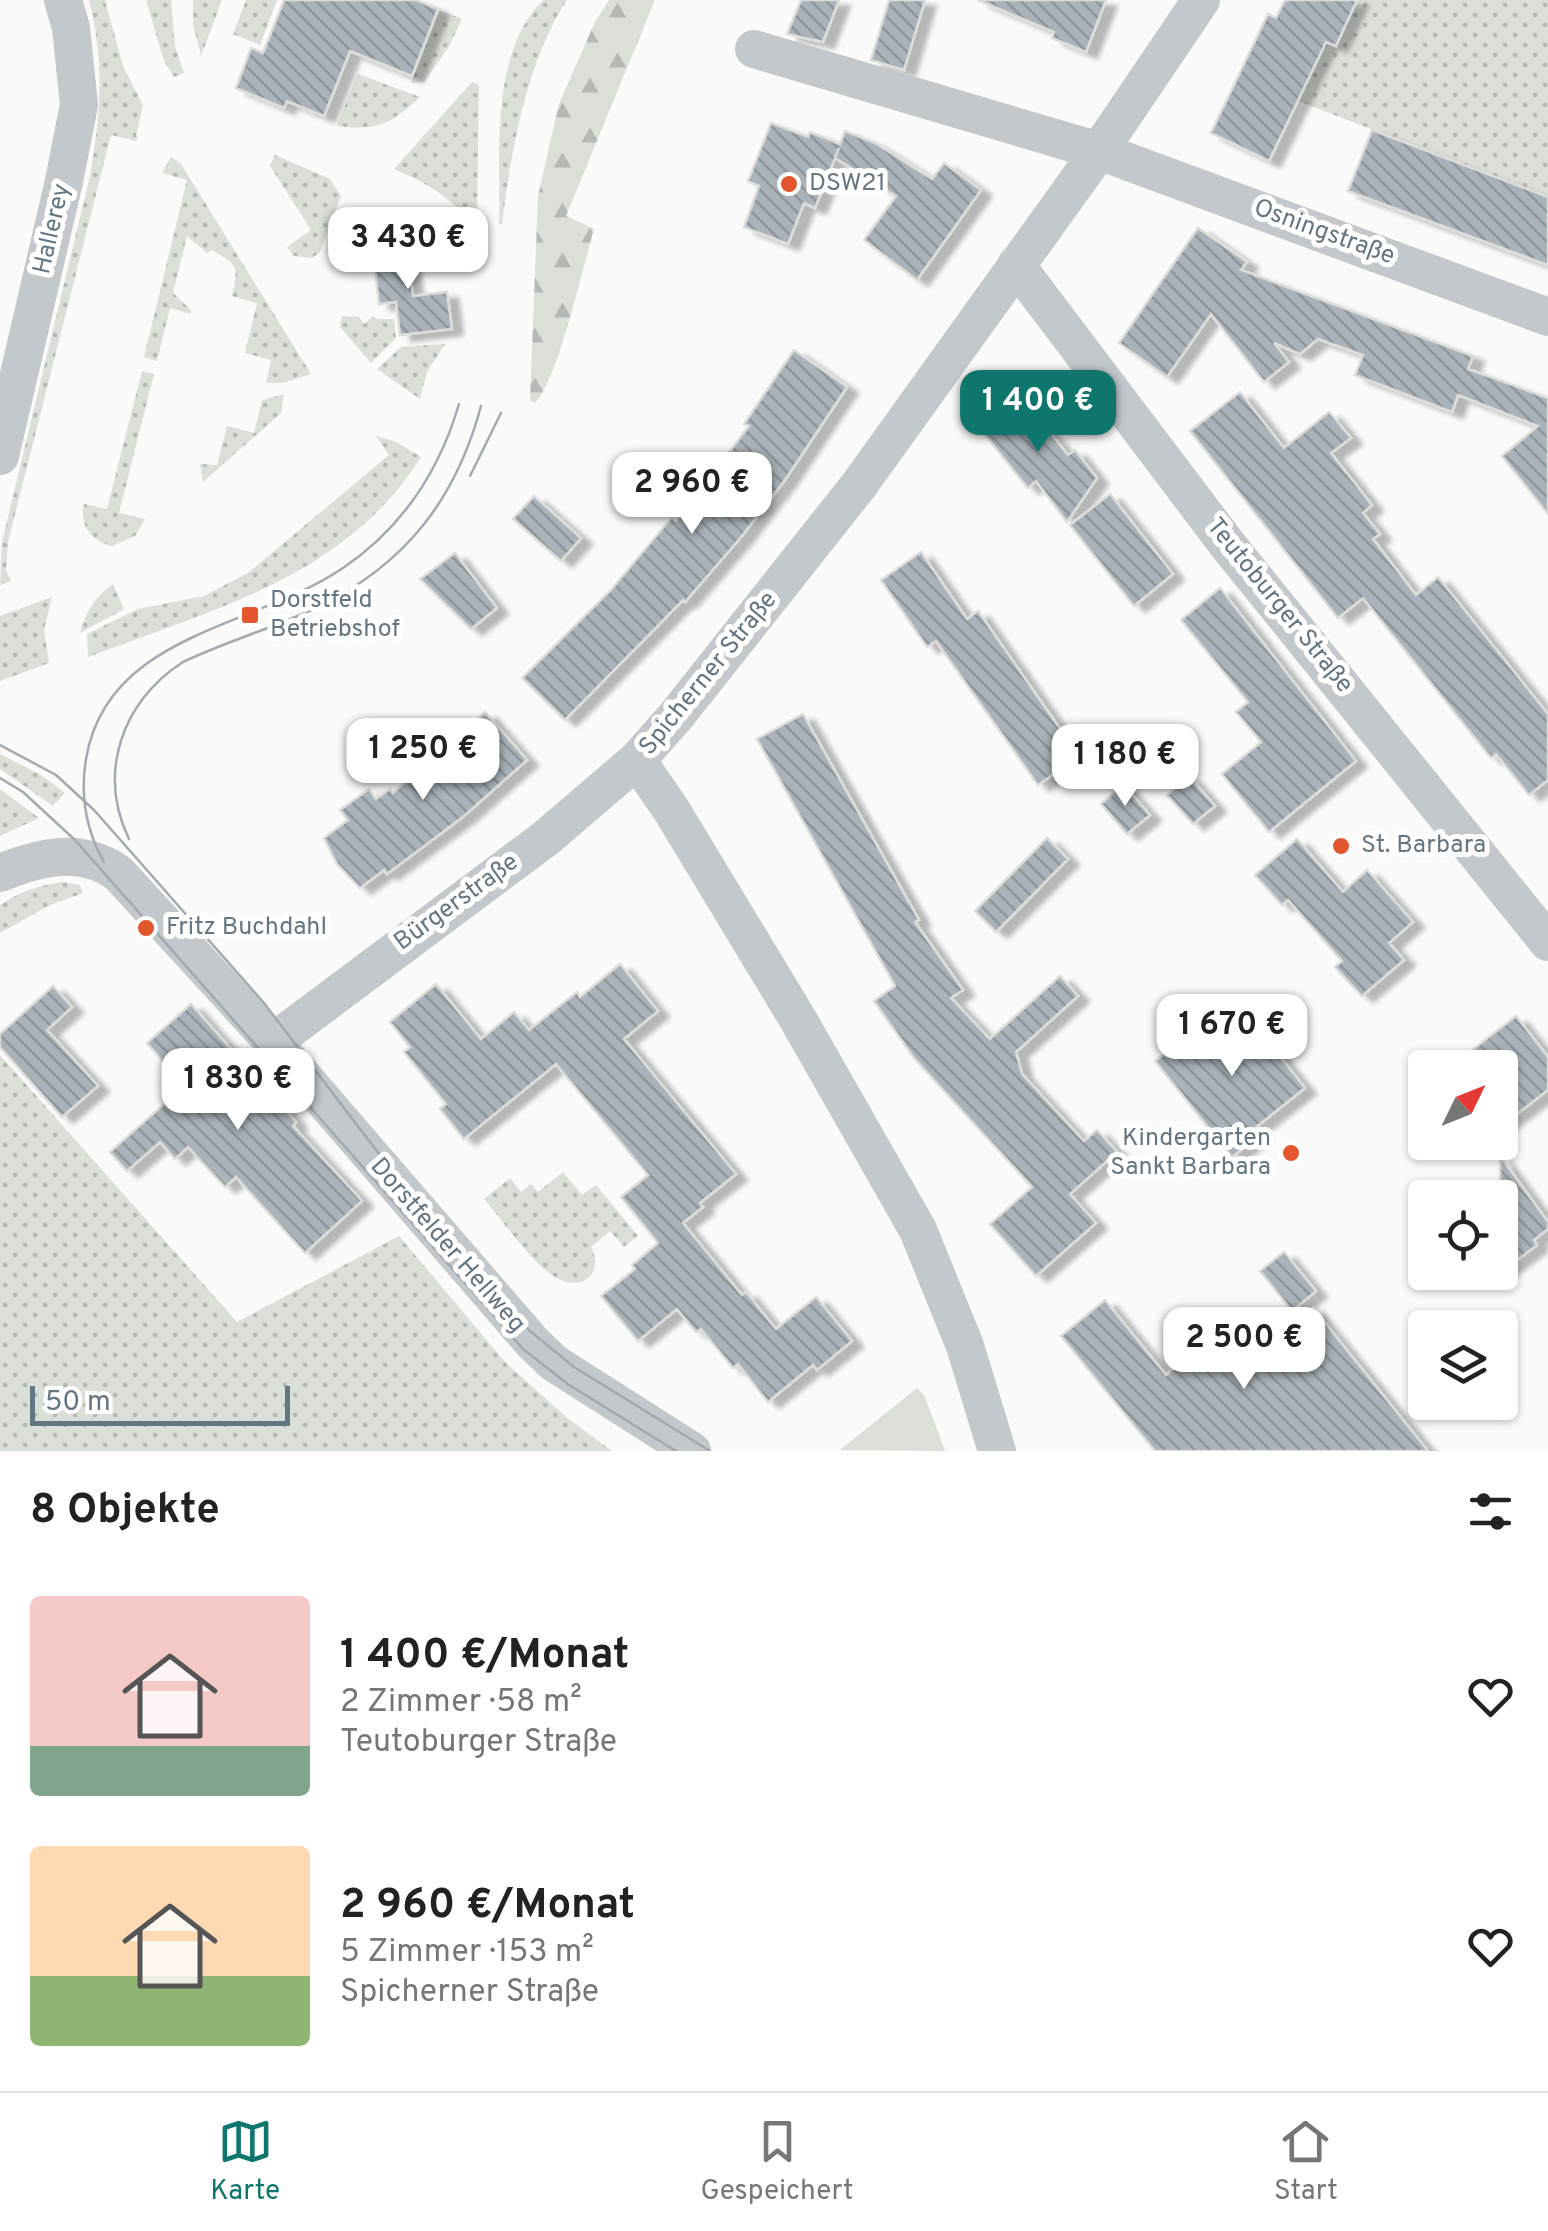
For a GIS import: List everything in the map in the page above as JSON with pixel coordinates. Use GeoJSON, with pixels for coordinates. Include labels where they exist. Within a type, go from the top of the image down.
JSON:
{"type":"FeatureCollection","features":[{"type":"Feature","properties":{"kind":"street","name":"Hallerey"},"geometry":{"type":"LineString","coordinates":[[0,456],[79,105],[64,0]]}},
{"type":"Feature","properties":{"kind":"street","name":"Spicherner Straße"},"geometry":{"type":"LineString","coordinates":[[997,1451],[965,1346],[918,1230],[799,1021],[637,760],[859,485],[1099,151],[1201,0]]}},
{"type":"Feature","properties":{"kind":"street"},"geometry":{"type":"LineString","coordinates":[[754,49],[1099,151]]}},
{"type":"Feature","properties":{"kind":"street","name":"Osningstraße"},"geometry":{"type":"LineString","coordinates":[[1099,151],[1548,317]]}},
{"type":"Feature","properties":{"kind":"street","name":"Teutoburger Straße"},"geometry":{"type":"LineString","coordinates":[[1016,265],[1227,544],[1548,942]]}},
{"type":"Feature","properties":{"kind":"street","name":"Bürgerstraße"},"geometry":{"type":"LineString","coordinates":[[273,1042],[546,838],[637,760]]}},
{"type":"Feature","properties":{"kind":"street","name":"Dorstfelder Hellweg"},"geometry":{"type":"LineString","coordinates":[[0,873],[28,861],[60,856],[104,863],[118,874],[273,1042],[533,1344],[554,1362],[692,1451]]}},
{"type":"Feature","properties":{"kind":"green space"},"geometry":{"type":"Polygon","coordinates":[[[89,0],[105,0],[123,66],[143,105],[138,138],[136,141],[111,135],[8,542],[6,570],[11,581],[0,585],[2,542],[94,152],[99,67],[89,0]]]}},
{"type":"Feature","properties":{"kind":"green space"},"geometry":{"type":"Polygon","coordinates":[[[146,0],[171,0],[175,46],[184,73],[174,77],[164,61],[146,0]]]}},
{"type":"Feature","properties":{"kind":"green space"},"geometry":{"type":"Polygon","coordinates":[[[193,0],[222,0],[201,56],[193,24],[193,0]]]}},
{"type":"Feature","properties":{"kind":"green space"},"geometry":{"type":"Polygon","coordinates":[[[246,0],[277,0],[260,45],[233,34],[246,0]]]}},
{"type":"Feature","properties":{"kind":"green space"},"geometry":{"type":"Polygon","coordinates":[[[543,0],[567,0],[541,51],[522,108],[499,224],[500,136],[506,76],[526,22],[543,0]]]}},
{"type":"Feature","properties":{"kind":"green space"},"geometry":{"type":"Polygon","coordinates":[[[609,0],[655,0],[566,216],[594,229],[561,348],[535,403],[530,400],[538,196],[559,104],[595,22],[609,0]]]}},
{"type":"Feature","properties":{"kind":"green space"},"geometry":{"type":"Polygon","coordinates":[[[1357,0],[1548,0],[1548,197],[1298,101],[1326,42],[1336,46],[1357,0]]]}},
{"type":"Feature","properties":{"kind":"green space"},"geometry":{"type":"Polygon","coordinates":[[[440,10],[462,19],[450,45],[424,82],[411,83],[440,10]]]}},
{"type":"Feature","properties":{"kind":"green space"},"geometry":{"type":"Polygon","coordinates":[[[358,74],[420,97],[383,124],[337,126],[358,74]]]}},
{"type":"Feature","properties":{"kind":"green space"},"geometry":{"type":"Polygon","coordinates":[[[472,82],[479,85],[477,219],[470,221],[435,190],[394,169],[472,82]]]}},
{"type":"Feature","properties":{"kind":"green space"},"geometry":{"type":"Polygon","coordinates":[[[275,155],[330,179],[341,196],[320,252],[312,258],[294,256],[287,247],[311,230],[270,166],[275,155]]]}},
{"type":"Feature","properties":{"kind":"green space"},"geometry":{"type":"Polygon","coordinates":[[[171,157],[181,164],[311,374],[282,383],[266,383],[271,360],[245,353],[257,303],[232,296],[236,272],[231,263],[211,250],[207,253],[187,236],[173,293],[191,314],[170,308],[157,361],[144,357],[187,180],[162,173],[171,157]]]}},
{"type":"Feature","properties":{"kind":"green space"},"geometry":{"type":"Polygon","coordinates":[[[342,316],[359,317],[364,324],[373,316],[394,319],[396,338],[371,363],[340,327],[342,316]]]}},
{"type":"Feature","properties":{"kind":"green space"},"geometry":{"type":"Polygon","coordinates":[[[445,344],[427,372],[420,399],[377,369],[401,347],[445,344]]]}},
{"type":"Feature","properties":{"kind":"green space"},"geometry":{"type":"Polygon","coordinates":[[[142,371],[154,374],[119,513],[145,519],[135,536],[112,546],[88,531],[83,519],[84,504],[107,509],[142,371]]]}},
{"type":"Feature","properties":{"kind":"green space"},"geometry":{"type":"Polygon","coordinates":[[[284,394],[281,413],[203,482],[200,464],[217,465],[227,426],[254,433],[262,400],[284,394]]]}},
{"type":"Feature","properties":{"kind":"green space"},"geometry":{"type":"Polygon","coordinates":[[[376,436],[396,442],[421,457],[390,498],[355,532],[273,584],[88,657],[87,634],[138,609],[204,596],[248,573],[389,455],[376,436]]]}},
{"type":"Feature","properties":{"kind":"green space"},"geometry":{"type":"Polygon","coordinates":[[[113,584],[124,609],[80,633],[92,605],[113,584]]]}},
{"type":"Feature","properties":{"kind":"green space"},"geometry":{"type":"Polygon","coordinates":[[[52,597],[44,630],[49,663],[0,681],[0,616],[52,597]]]}},
{"type":"Feature","properties":{"kind":"green space"},"geometry":{"type":"Polygon","coordinates":[[[0,754],[41,775],[65,793],[53,806],[0,769],[0,754]]]}},
{"type":"Feature","properties":{"kind":"green space"},"geometry":{"type":"Polygon","coordinates":[[[0,789],[39,818],[0,836],[0,789]]]}},
{"type":"Feature","properties":{"kind":"green space"},"geometry":{"type":"Polygon","coordinates":[[[63,882],[80,885],[83,893],[48,906],[0,933],[0,905],[30,890],[63,882]]]}},
{"type":"Feature","properties":{"kind":"green space"},"geometry":{"type":"Polygon","coordinates":[[[0,1055],[237,1322],[399,1236],[505,1362],[566,1417],[612,1451],[0,1451],[0,1055]]]}},
{"type":"Feature","properties":{"kind":"green space"},"geometry":{"type":"Polygon","coordinates":[[[563,1172],[582,1195],[596,1185],[638,1236],[624,1247],[610,1231],[591,1247],[595,1257],[593,1273],[582,1282],[555,1277],[538,1263],[484,1199],[510,1178],[521,1192],[531,1184],[538,1192],[563,1172]]]}},
{"type":"Feature","properties":{"kind":"green space"},"geometry":{"type":"Polygon","coordinates":[[[917,1388],[925,1397],[945,1451],[840,1450],[917,1388]]]}},
{"type":"Feature","properties":{"kind":"building"},"geometry":{"type":"Polygon","coordinates":[[[284,0],[416,0],[438,9],[412,76],[350,51],[324,116],[287,101],[284,108],[236,88],[251,48],[263,53],[284,0]]]}},
{"type":"Feature","properties":{"kind":"building"},"geometry":{"type":"Polygon","coordinates":[[[801,0],[839,0],[823,42],[787,34],[801,0]]]}},
{"type":"Feature","properties":{"kind":"building"},"geometry":{"type":"Polygon","coordinates":[[[889,0],[925,0],[904,70],[871,60],[889,0]]]}},
{"type":"Feature","properties":{"kind":"building"},"geometry":{"type":"Polygon","coordinates":[[[978,0],[1106,0],[1086,52],[1052,38],[1054,32],[978,0]]]}},
{"type":"Feature","properties":{"kind":"building"},"geometry":{"type":"Polygon","coordinates":[[[1285,0],[1357,0],[1336,46],[1326,42],[1269,161],[1211,133],[1268,14],[1276,18],[1285,0]]]}},
{"type":"Feature","properties":{"kind":"building"},"geometry":{"type":"Polygon","coordinates":[[[771,123],[840,144],[845,131],[875,143],[932,179],[944,163],[981,190],[917,280],[864,240],[896,196],[835,158],[815,208],[804,203],[788,244],[744,227],[759,186],[748,181],[771,123]]]}},
{"type":"Feature","properties":{"kind":"building"},"geometry":{"type":"Polygon","coordinates":[[[1372,130],[1548,197],[1548,265],[1348,191],[1372,130]]]}},
{"type":"Feature","properties":{"kind":"building"},"geometry":{"type":"Polygon","coordinates":[[[1198,228],[1247,262],[1241,270],[1473,356],[1468,369],[1548,398],[1548,514],[1502,456],[1538,426],[1458,395],[1452,412],[1355,375],[1363,355],[1318,339],[1300,354],[1274,343],[1289,362],[1264,382],[1211,314],[1167,377],[1119,343],[1198,228]]]}},
{"type":"Feature","properties":{"kind":"building"},"geometry":{"type":"Polygon","coordinates":[[[406,241],[413,296],[447,292],[452,329],[400,335],[396,302],[379,304],[372,245],[406,241]]]}},
{"type":"Feature","properties":{"kind":"building"},"geometry":{"type":"Polygon","coordinates":[[[794,350],[847,387],[742,536],[685,602],[565,720],[522,678],[611,590],[672,517],[676,521],[749,426],[744,424],[794,350]]]}},
{"type":"Feature","properties":{"kind":"building"},"geometry":{"type":"Polygon","coordinates":[[[1240,392],[1284,448],[1329,412],[1351,438],[1331,453],[1372,505],[1363,513],[1380,534],[1373,539],[1416,595],[1438,577],[1548,714],[1548,780],[1529,795],[1496,754],[1491,758],[1363,598],[1338,618],[1190,431],[1240,392]]]}},
{"type":"Feature","properties":{"kind":"building"},"geometry":{"type":"Polygon","coordinates":[[[1018,393],[1068,455],[1075,450],[1097,478],[1067,522],[1036,481],[1028,488],[977,425],[1018,393]]]}},
{"type":"Feature","properties":{"kind":"building"},"geometry":{"type":"Polygon","coordinates":[[[1110,494],[1173,574],[1134,606],[1070,525],[1110,494]]]}},
{"type":"Feature","properties":{"kind":"building"},"geometry":{"type":"Polygon","coordinates":[[[534,496],[581,538],[561,561],[513,519],[534,496]]]}},
{"type":"Feature","properties":{"kind":"building"},"geometry":{"type":"Polygon","coordinates":[[[921,552],[967,619],[978,611],[1079,756],[1038,785],[936,641],[927,647],[881,580],[921,552]]]}},
{"type":"Feature","properties":{"kind":"building"},"geometry":{"type":"Polygon","coordinates":[[[455,553],[497,608],[471,629],[420,579],[455,553]]]}},
{"type":"Feature","properties":{"kind":"building"},"geometry":{"type":"Polygon","coordinates":[[[1220,588],[1356,761],[1269,832],[1222,774],[1261,742],[1236,712],[1248,702],[1181,620],[1220,588]]]}},
{"type":"Feature","properties":{"kind":"building"},"geometry":{"type":"Polygon","coordinates":[[[485,712],[527,760],[464,816],[387,874],[384,870],[360,888],[337,864],[324,838],[348,820],[340,810],[369,789],[376,799],[390,789],[393,793],[485,712]]]}},
{"type":"Feature","properties":{"kind":"building"},"geometry":{"type":"Polygon","coordinates":[[[803,714],[919,920],[915,922],[963,990],[951,998],[990,1039],[1060,976],[1078,996],[1016,1052],[1022,1074],[1084,1141],[1097,1130],[1117,1152],[1070,1194],[1096,1223],[1036,1276],[990,1224],[1032,1187],[914,1058],[874,1001],[895,986],[757,739],[803,714]]]}},
{"type":"Feature","properties":{"kind":"building"},"geometry":{"type":"Polygon","coordinates":[[[1189,776],[1215,806],[1193,824],[1167,795],[1189,776]]]}},
{"type":"Feature","properties":{"kind":"building"},"geometry":{"type":"Polygon","coordinates":[[[1123,784],[1150,815],[1127,834],[1101,804],[1123,784]]]}},
{"type":"Feature","properties":{"kind":"building"},"geometry":{"type":"Polygon","coordinates":[[[1047,838],[1068,859],[996,932],[975,911],[1047,838]]]}},
{"type":"Feature","properties":{"kind":"building"},"geometry":{"type":"Polygon","coordinates":[[[1297,839],[1343,892],[1367,870],[1413,922],[1389,943],[1404,960],[1362,996],[1335,967],[1342,961],[1288,900],[1282,905],[1255,875],[1297,839]]]}},
{"type":"Feature","properties":{"kind":"building"},"geometry":{"type":"Polygon","coordinates":[[[620,964],[658,1011],[624,1039],[736,1174],[700,1203],[703,1207],[683,1223],[742,1295],[746,1292],[776,1329],[816,1297],[852,1341],[817,1370],[813,1365],[768,1402],[738,1364],[733,1368],[701,1329],[696,1332],[677,1309],[638,1341],[601,1296],[635,1269],[632,1265],[658,1243],[621,1197],[648,1175],[556,1064],[464,1139],[440,1109],[446,1104],[404,1052],[410,1047],[390,1022],[436,984],[481,1039],[514,1012],[529,1030],[577,992],[580,997],[620,964]]]}},
{"type":"Feature","properties":{"kind":"building"},"geometry":{"type":"Polygon","coordinates":[[[53,986],[72,1007],[47,1030],[98,1086],[62,1117],[0,1047],[0,1034],[53,986]]]}},
{"type":"Feature","properties":{"kind":"building"},"geometry":{"type":"Polygon","coordinates":[[[191,1004],[362,1201],[305,1253],[236,1177],[225,1187],[188,1147],[175,1159],[160,1142],[127,1171],[110,1152],[180,1090],[167,1076],[172,1072],[147,1043],[191,1004]]]}},
{"type":"Feature","properties":{"kind":"building"},"geometry":{"type":"Polygon","coordinates":[[[1240,1006],[1305,1088],[1255,1128],[1260,1135],[1232,1157],[1155,1061],[1182,1039],[1188,1047],[1240,1006]]]}},
{"type":"Feature","properties":{"kind":"building"},"geometry":{"type":"Polygon","coordinates":[[[1516,1016],[1548,1057],[1548,1090],[1518,1113],[1518,1050],[1472,1050],[1516,1016]]]}},
{"type":"Feature","properties":{"kind":"building"},"geometry":{"type":"Polygon","coordinates":[[[1500,1160],[1503,1160],[1517,1180],[1500,1180],[1500,1160]]]}},
{"type":"Feature","properties":{"kind":"building"},"geometry":{"type":"Polygon","coordinates":[[[1518,1181],[1548,1222],[1548,1229],[1534,1240],[1537,1245],[1518,1259],[1518,1181]]]}},
{"type":"Feature","properties":{"kind":"building"},"geometry":{"type":"Polygon","coordinates":[[[1284,1252],[1316,1291],[1292,1311],[1260,1271],[1284,1252]]]}},
{"type":"Feature","properties":{"kind":"building"},"geometry":{"type":"Polygon","coordinates":[[[1105,1300],[1166,1375],[1215,1335],[1241,1365],[1313,1308],[1428,1451],[1155,1451],[1061,1336],[1105,1300]]]}},
{"type":"Feature","properties":{"kind":"tram line"},"geometry":{"type":"LineString","coordinates":[[104,862],[89,825],[84,772],[99,717],[123,684],[153,659],[189,639],[308,588],[364,552],[416,496],[441,453],[459,404]]}},
{"type":"Feature","properties":{"kind":"tram line"},"geometry":{"type":"LineString","coordinates":[[129,839],[115,789],[116,764],[121,740],[144,697],[183,662],[318,607],[377,571],[402,549],[442,499],[457,471],[481,406]]}},
{"type":"Feature","properties":{"kind":"tram line"},"geometry":{"type":"LineString","coordinates":[[470,476],[501,413]]}},
{"type":"Feature","properties":{"kind":"tram line"},"geometry":{"type":"LineString","coordinates":[[0,745],[56,775],[94,810],[264,1003],[405,1188],[530,1331],[574,1367],[710,1451]]}},
{"type":"Feature","properties":{"kind":"tram line"},"geometry":{"type":"LineString","coordinates":[[0,778],[23,792],[75,840],[523,1349],[569,1385],[676,1451]]}},
{"type":"Feature","properties":{"kind":"place","name":"DSW21"},"geometry":{"type":"Point","coordinates":[789,184]}},
{"type":"Feature","properties":{"kind":"place","name":"Dorstfeld Betriebshof"},"geometry":{"type":"Point","coordinates":[250,615]}},
{"type":"Feature","properties":{"kind":"place","name":"St. Barbara"},"geometry":{"type":"Point","coordinates":[1341,846]}},
{"type":"Feature","properties":{"kind":"place","name":"Fritz Buchdahl"},"geometry":{"type":"Point","coordinates":[146,928]}},
{"type":"Feature","properties":{"kind":"place","name":"Kindergarten Sankt Barbara"},"geometry":{"type":"Point","coordinates":[1291,1153]}}]}
